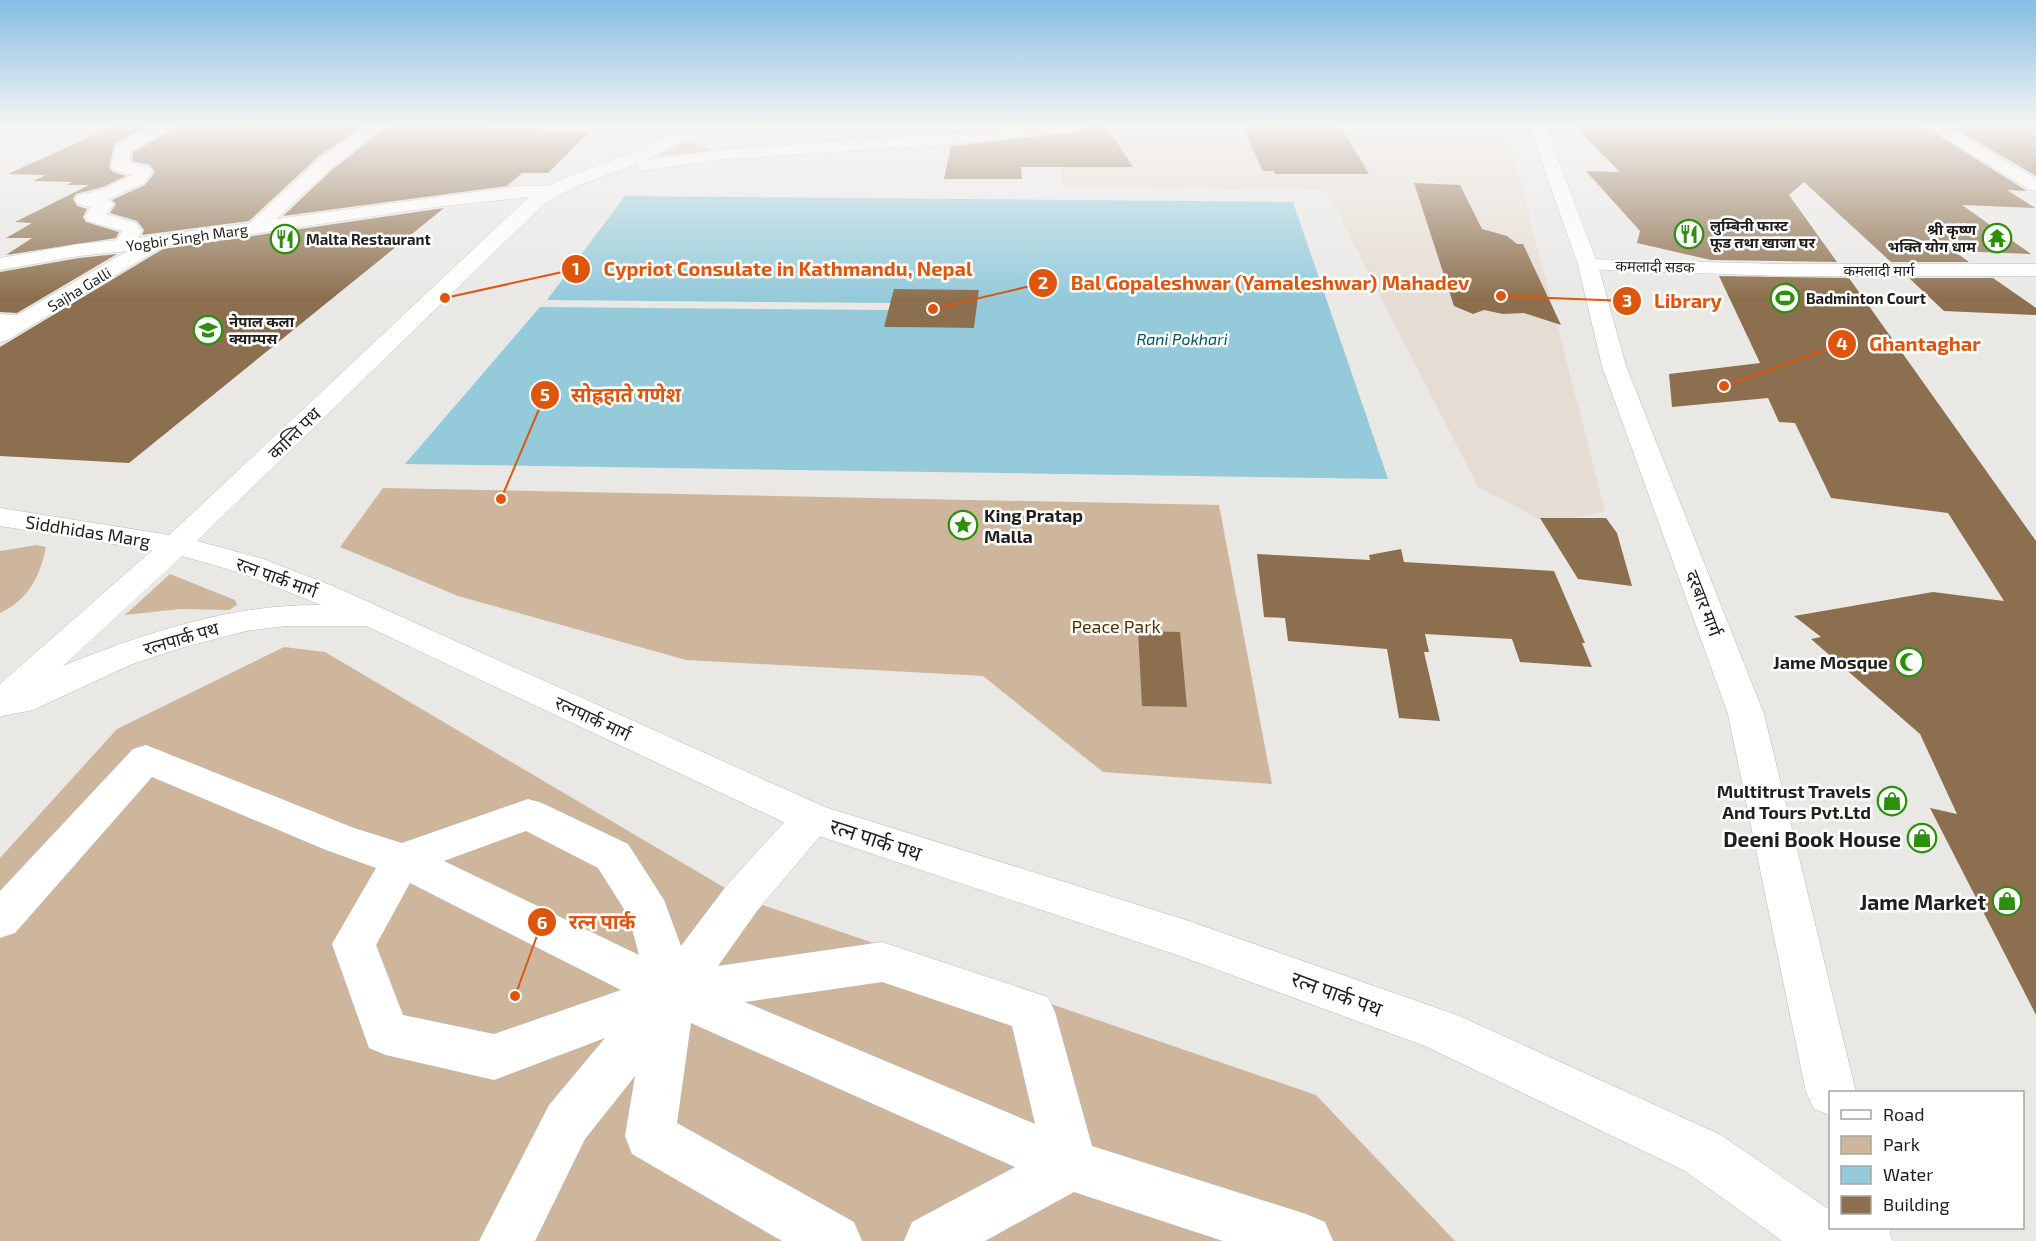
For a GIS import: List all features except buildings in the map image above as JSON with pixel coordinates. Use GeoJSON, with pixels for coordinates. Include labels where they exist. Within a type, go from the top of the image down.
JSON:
{"type":"FeatureCollection","features":[{"type":"Feature","properties":{"kind":"main road"},"geometry":{"type":"LineString","coordinates":[[124,245],[132,231],[129,227],[95,218],[99,208],[105,204],[84,200],[110,193],[130,183]]}},
{"type":"Feature","properties":{"kind":"main road"},"geometry":{"type":"LineString","coordinates":[[255,228],[304,183]]}},
{"type":"Feature","properties":{"kind":"main road","name":"कान्ति पथ"},"geometry":{"type":"LineString","coordinates":[[0,704],[176,545],[537,200],[552,190],[571,183]]}},
{"type":"Feature","properties":{"kind":"main road","name":"दरबार मार्ग"},"geometry":{"type":"LineString","coordinates":[[1559,183],[1588,265],[1614,366],[1746,714],[1831,1091]]}},
{"type":"Feature","properties":{"kind":"main road","name":"Yogbir Singh Marg"},"geometry":{"type":"LineString","coordinates":[[0,264],[435,201],[520,190],[552,190]]}},
{"type":"Feature","properties":{"kind":"main road","name":"Sajha Galli"},"geometry":{"type":"LineString","coordinates":[[0,334],[157,242]]}},
{"type":"Feature","properties":{"kind":"main road","name":"कमलादी सडक"},"geometry":{"type":"LineString","coordinates":[[1588,265],[1722,267]]}},
{"type":"Feature","properties":{"kind":"main road","name":"कमलादी मार्ग"},"geometry":{"type":"LineString","coordinates":[[1722,267],[2036,270]]}},
{"type":"Feature","properties":{"kind":"main road"},"geometry":{"type":"LineString","coordinates":[[0,321],[24,321]]}},
{"type":"Feature","properties":{"kind":"main road","name":"Siddhidas Marg"},"geometry":{"type":"LineString","coordinates":[[0,517],[176,545]]}},
{"type":"Feature","properties":{"kind":"main road","name":"रत्न पार्क मार्ग"},"geometry":{"type":"LineString","coordinates":[[176,545],[216,555],[295,581],[375,617]]}},
{"type":"Feature","properties":{"kind":"main road","name":"रत्नपार्क पथ"},"geometry":{"type":"LineString","coordinates":[[0,711],[52,685],[123,655],[193,633],[260,618],[308,615],[375,617]]}},
{"type":"Feature","properties":{"kind":"main road","name":"रत्नपार्क मार्ग"},"geometry":{"type":"LineString","coordinates":[[375,617],[812,818]]}},
{"type":"Feature","properties":{"kind":"main road"},"geometry":{"type":"LineString","coordinates":[[0,920],[146,759],[340,839],[402,860],[672,993],[1071,1165],[1305,1241]]}},
{"type":"Feature","properties":{"kind":"main road"},"geometry":{"type":"LineString","coordinates":[[835,1241],[650,1136],[672,993],[649,913],[613,856],[528,814],[402,860],[354,944],[386,1033],[494,1058],[672,993],[882,962],[1032,1012],[1071,1165]]}},
{"type":"Feature","properties":{"kind":"main road"},"geometry":{"type":"LineString","coordinates":[[506,1241],[567,1122],[672,993],[742,898],[812,818]]}},
{"type":"Feature","properties":{"kind":"main road","name":"रत्न पार्क पथ"},"geometry":{"type":"LineString","coordinates":[[812,818],[1186,939],[1440,1030],[1703,1154],[1828,1241]]}},
{"type":"Feature","properties":{"kind":"main road"},"geometry":{"type":"LineString","coordinates":[[932,1241],[1071,1165]]}},
{"type":"Feature","properties":{"kind":"shaded area"},"geometry":{"type":"Polygon","coordinates":[[[1063,183],[1521,183],[1605,511],[1549,524],[1478,487],[1326,190],[1063,187],[1063,183]]]}},
{"type":"Feature","properties":{"kind":"green space","name":"Peace Park"},"geometry":{"type":"Polygon","coordinates":[[[383,488],[1219,505],[1272,784],[1103,772],[983,676],[686,660],[458,596],[340,547],[383,488]]]}},
{"type":"Feature","properties":{"kind":"green space"},"geometry":{"type":"Polygon","coordinates":[[[37,545],[46,547],[36,578],[18,601],[0,613],[0,551],[37,545]]]}},
{"type":"Feature","properties":{"kind":"green space"},"geometry":{"type":"Polygon","coordinates":[[[170,574],[235,600],[237,605],[229,610],[180,609],[125,615],[170,574]]]}},
{"type":"Feature","properties":{"kind":"green space"},"geometry":{"type":"Polygon","coordinates":[[[284,647],[325,652],[742,898],[1316,1095],[1455,1241],[0,1241],[0,858],[117,729],[284,647]]]}},
{"type":"Feature","properties":{"kind":"water","name":"Rani Pokhari"},"geometry":{"type":"Polygon","coordinates":[[[625,196],[1293,202],[1388,479],[405,464],[540,307],[889,310],[884,327],[974,328],[979,290],[891,303],[547,300],[625,196]]]}},
{"type":"Feature","properties":{"kind":"place","name":"लुम्बिनी फास्ट फूड तथा खाजा घर"},"geometry":{"type":"Point","coordinates":[1689,234]}},
{"type":"Feature","properties":{"kind":"place","name":"श्री कृष्ण भक्ति योग धाम"},"geometry":{"type":"Point","coordinates":[1997,238]}},
{"type":"Feature","properties":{"kind":"place","name":"Malta Restaurant"},"geometry":{"type":"Point","coordinates":[285,239]}},
{"type":"Feature","properties":{"kind":"place","name":"Library"},"geometry":{"type":"Point","coordinates":[1501,296]}},
{"type":"Feature","properties":{"kind":"place","name":"Cypriot Consulate in Kathmandu, Nepal"},"geometry":{"type":"Point","coordinates":[445,298]}},
{"type":"Feature","properties":{"kind":"place","name":"Badminton Court"},"geometry":{"type":"Point","coordinates":[1785,298]}},
{"type":"Feature","properties":{"kind":"place","name":"Bal Gopaleshwar (Yamaleshwar) Mahadev"},"geometry":{"type":"Point","coordinates":[933,309]}},
{"type":"Feature","properties":{"kind":"place","name":"नेपाल कला क्याम्पस"},"geometry":{"type":"Point","coordinates":[208,330]}},
{"type":"Feature","properties":{"kind":"place","name":"Ghantaghar"},"geometry":{"type":"Point","coordinates":[1724,386]}},
{"type":"Feature","properties":{"kind":"place","name":"सोह्रहाते गणेश"},"geometry":{"type":"Point","coordinates":[501,499]}},
{"type":"Feature","properties":{"kind":"place","name":"King Pratap Malla"},"geometry":{"type":"Point","coordinates":[963,525]}},
{"type":"Feature","properties":{"kind":"place","name":"Jame Mosque"},"geometry":{"type":"Point","coordinates":[1909,662]}},
{"type":"Feature","properties":{"kind":"place","name":"Multitrust Travels And Tours Pvt.Ltd"},"geometry":{"type":"Point","coordinates":[1892,801]}},
{"type":"Feature","properties":{"kind":"place","name":"Deeni Book House"},"geometry":{"type":"Point","coordinates":[1922,838]}},
{"type":"Feature","properties":{"kind":"place","name":"Jame Market"},"geometry":{"type":"Point","coordinates":[2007,901]}},
{"type":"Feature","properties":{"kind":"place","name":"रत्न पार्क"},"geometry":{"type":"Point","coordinates":[515,996]}}]}
